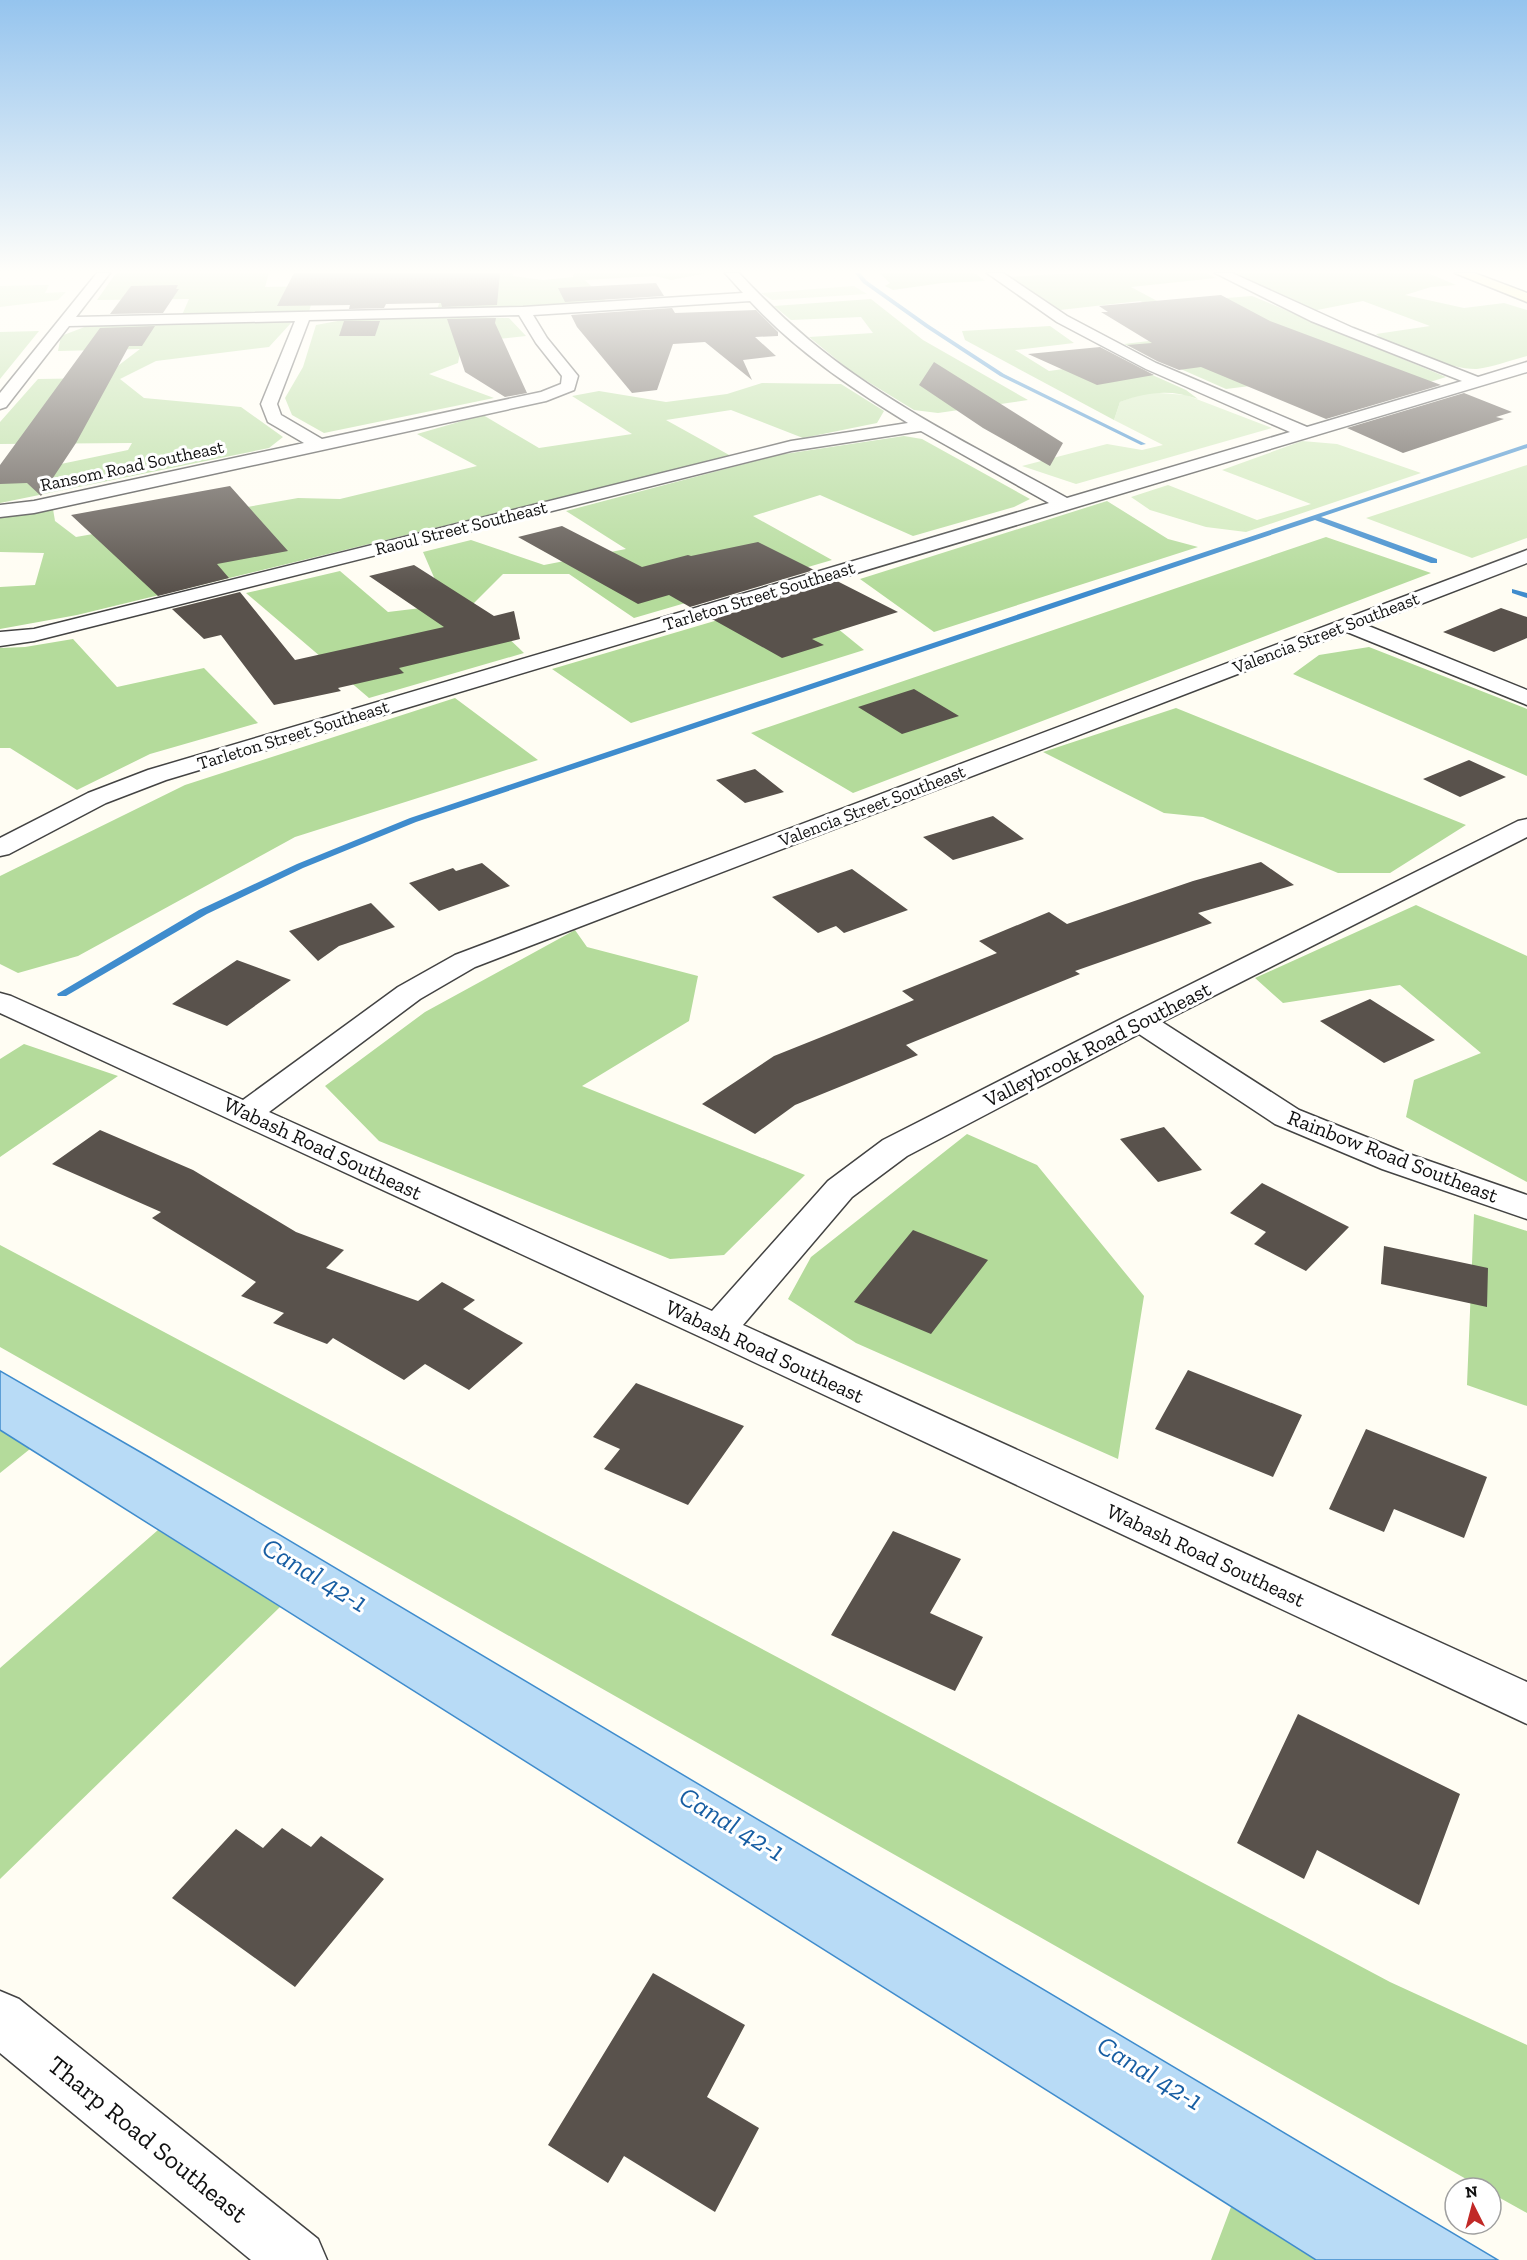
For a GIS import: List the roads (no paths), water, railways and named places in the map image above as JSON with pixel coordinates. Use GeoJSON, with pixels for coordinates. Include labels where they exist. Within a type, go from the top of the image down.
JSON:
{"type":"FeatureCollection","features":[{"type":"Feature","properties":{"kind":"street"},"geometry":{"type":"LineString","coordinates":[[0,404],[20,378]]}},
{"type":"Feature","properties":{"kind":"street"},"geometry":{"type":"LineString","coordinates":[[279,378],[269,404],[274,417],[319,445]]}},
{"type":"Feature","properties":{"kind":"street","name":"Ransom Road Southeast"},"geometry":{"type":"LineString","coordinates":[[0,511],[34,507],[546,396],[568,387],[570,378]]}},
{"type":"Feature","properties":{"kind":"street"},"geometry":{"type":"LineString","coordinates":[[850,378],[924,425],[1066,505]]}},
{"type":"Feature","properties":{"kind":"street"},"geometry":{"type":"LineString","coordinates":[[1180,378],[1306,433]]}},
{"type":"Feature","properties":{"kind":"street"},"geometry":{"type":"LineString","coordinates":[[1469,378],[1478,382]]}},
{"type":"Feature","properties":{"kind":"street","name":"Tarleton Street Southeast"},"geometry":{"type":"LineString","coordinates":[[0,848],[97,798],[157,775],[1490,378]]}},
{"type":"Feature","properties":{"kind":"street","name":"Raoul Street Southeast"},"geometry":{"type":"LineString","coordinates":[[0,639],[34,635],[790,446],[924,425]]}},
{"type":"Feature","properties":{"kind":"street","name":"Valencia Street Southeast"},"geometry":{"type":"LineString","coordinates":[[246,1113],[409,993],[465,961],[1527,556]]}},
{"type":"Feature","properties":{"kind":"street"},"geometry":{"type":"LineString","coordinates":[[1348,625],[1527,698]]}},
{"type":"Feature","properties":{"kind":"street","name":"Valleybrook Road Southeast"},"geometry":{"type":"LineString","coordinates":[[717,1329],[840,1189],[895,1148],[1140,1021],[1527,827]]}},
{"type":"Feature","properties":{"kind":"street","name":"Wabash Road Southeast"},"geometry":{"type":"LineString","coordinates":[[0,1002],[717,1329],[1527,1704]]}},
{"type":"Feature","properties":{"kind":"street","name":"Rainbow Road Southeast"},"geometry":{"type":"LineString","coordinates":[[1140,1021],[1287,1117],[1394,1161],[1527,1207]]}},
{"type":"Feature","properties":{"kind":"street","name":"Tharp Road Southeast"},"geometry":{"type":"LineString","coordinates":[[0,2018],[297,2260]]}},
{"type":"Feature","properties":{"kind":"water","name":"Canal 42-1"},"geometry":{"type":"Polygon","coordinates":[[[0,1371],[149,1457],[1443,2227],[1443,2236],[1458,2236],[1498,2260],[1316,2260],[0,1430],[0,1371]]]}},
{"type":"Feature","properties":{"kind":"waterway"},"geometry":{"type":"LineString","coordinates":[[1009,378],[1143,444]]}},
{"type":"Feature","properties":{"kind":"waterway"},"geometry":{"type":"LineString","coordinates":[[1315,517],[1527,446]]}},
{"type":"Feature","properties":{"kind":"waterway"},"geometry":{"type":"LineString","coordinates":[[62,994],[203,912],[300,866],[413,820],[1315,517]]}},
{"type":"Feature","properties":{"kind":"waterway"},"geometry":{"type":"LineString","coordinates":[[1315,517],[1434,561]]}},
{"type":"Feature","properties":{"kind":"waterway"},"geometry":{"type":"LineString","coordinates":[[1515,591],[1527,596]]}}]}
